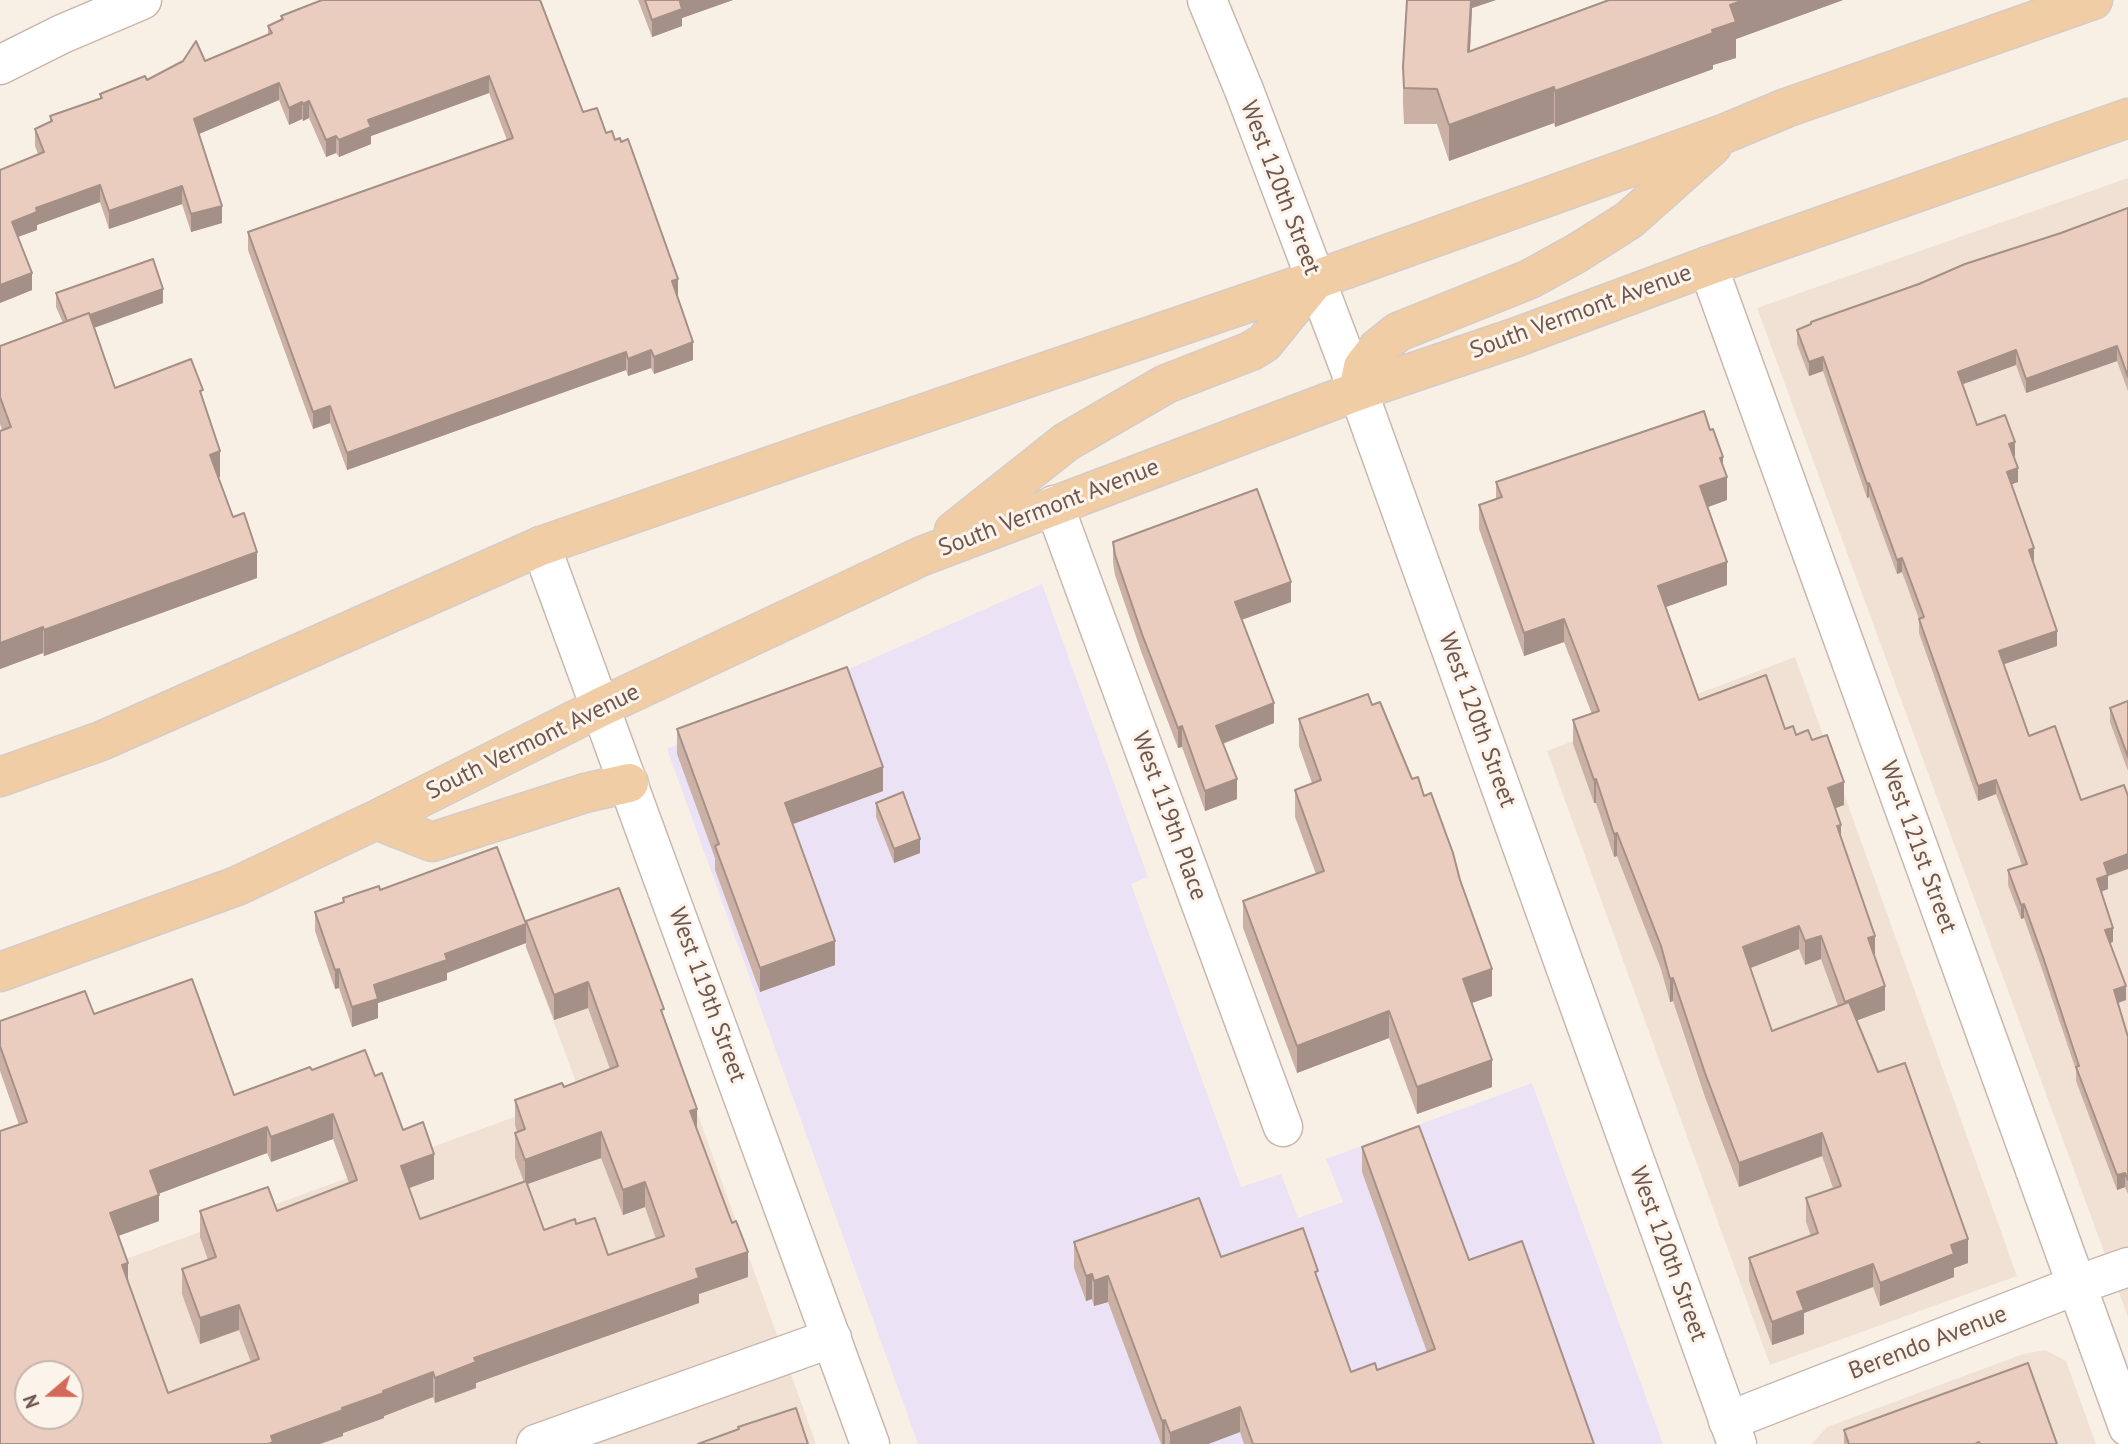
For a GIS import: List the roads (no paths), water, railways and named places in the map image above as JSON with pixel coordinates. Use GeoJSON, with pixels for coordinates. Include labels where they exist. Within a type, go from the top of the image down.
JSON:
{"type":"FeatureCollection","features":[{"type":"Feature","properties":{"kind":"main road"},"geometry":{"type":"LineString","coordinates":[[0,778],[101,741],[541,546],[1315,280],[1726,133],[1786,108],[2093,0]]}},
{"type":"Feature","properties":{"kind":"main road","name":"South Vermont Avenue"},"geometry":{"type":"LineString","coordinates":[[0,972],[237,886],[376,820],[601,707],[922,556],[1357,391],[1517,337],[1707,266],[2128,118]]}},
{"type":"Feature","properties":{"kind":"main road"},"geometry":{"type":"LineString","coordinates":[[1357,391],[1363,367],[1377,349],[1398,332],[1530,279],[1577,253],[1629,220],[1726,133]]}},
{"type":"Feature","properties":{"kind":"main road"},"geometry":{"type":"LineString","coordinates":[[922,556],[1066,442],[1167,384],[1251,351],[1264,343],[1315,280]]}},
{"type":"Feature","properties":{"kind":"main road"},"geometry":{"type":"LineString","coordinates":[[376,820],[432,842],[585,793],[629,783]]}},
{"type":"Feature","properties":{"kind":"street"},"geometry":{"type":"LineString","coordinates":[[0,65],[61,34],[142,0]]}},
{"type":"Feature","properties":{"kind":"street","name":"West 120th Street"},"geometry":{"type":"LineString","coordinates":[[1207,0],[1244,90],[1357,391],[1732,1432]]}},
{"type":"Feature","properties":{"kind":"street","name":"West 121st Street"},"geometry":{"type":"LineString","coordinates":[[1707,266],[2128,1427]]}},
{"type":"Feature","properties":{"kind":"street","name":"West 119th Place"},"geometry":{"type":"LineString","coordinates":[[1054,505],[1283,1127]]}},
{"type":"Feature","properties":{"kind":"street","name":"West 119th Street"},"geometry":{"type":"LineString","coordinates":[[541,546],[870,1444]]}},
{"type":"Feature","properties":{"kind":"street","name":"Berendo Avenue"},"geometry":{"type":"LineString","coordinates":[[1732,1432],[2077,1285],[2128,1268]]}},
{"type":"Feature","properties":{"kind":"street"},"geometry":{"type":"LineString","coordinates":[[536,1444],[832,1338]]}}]}
